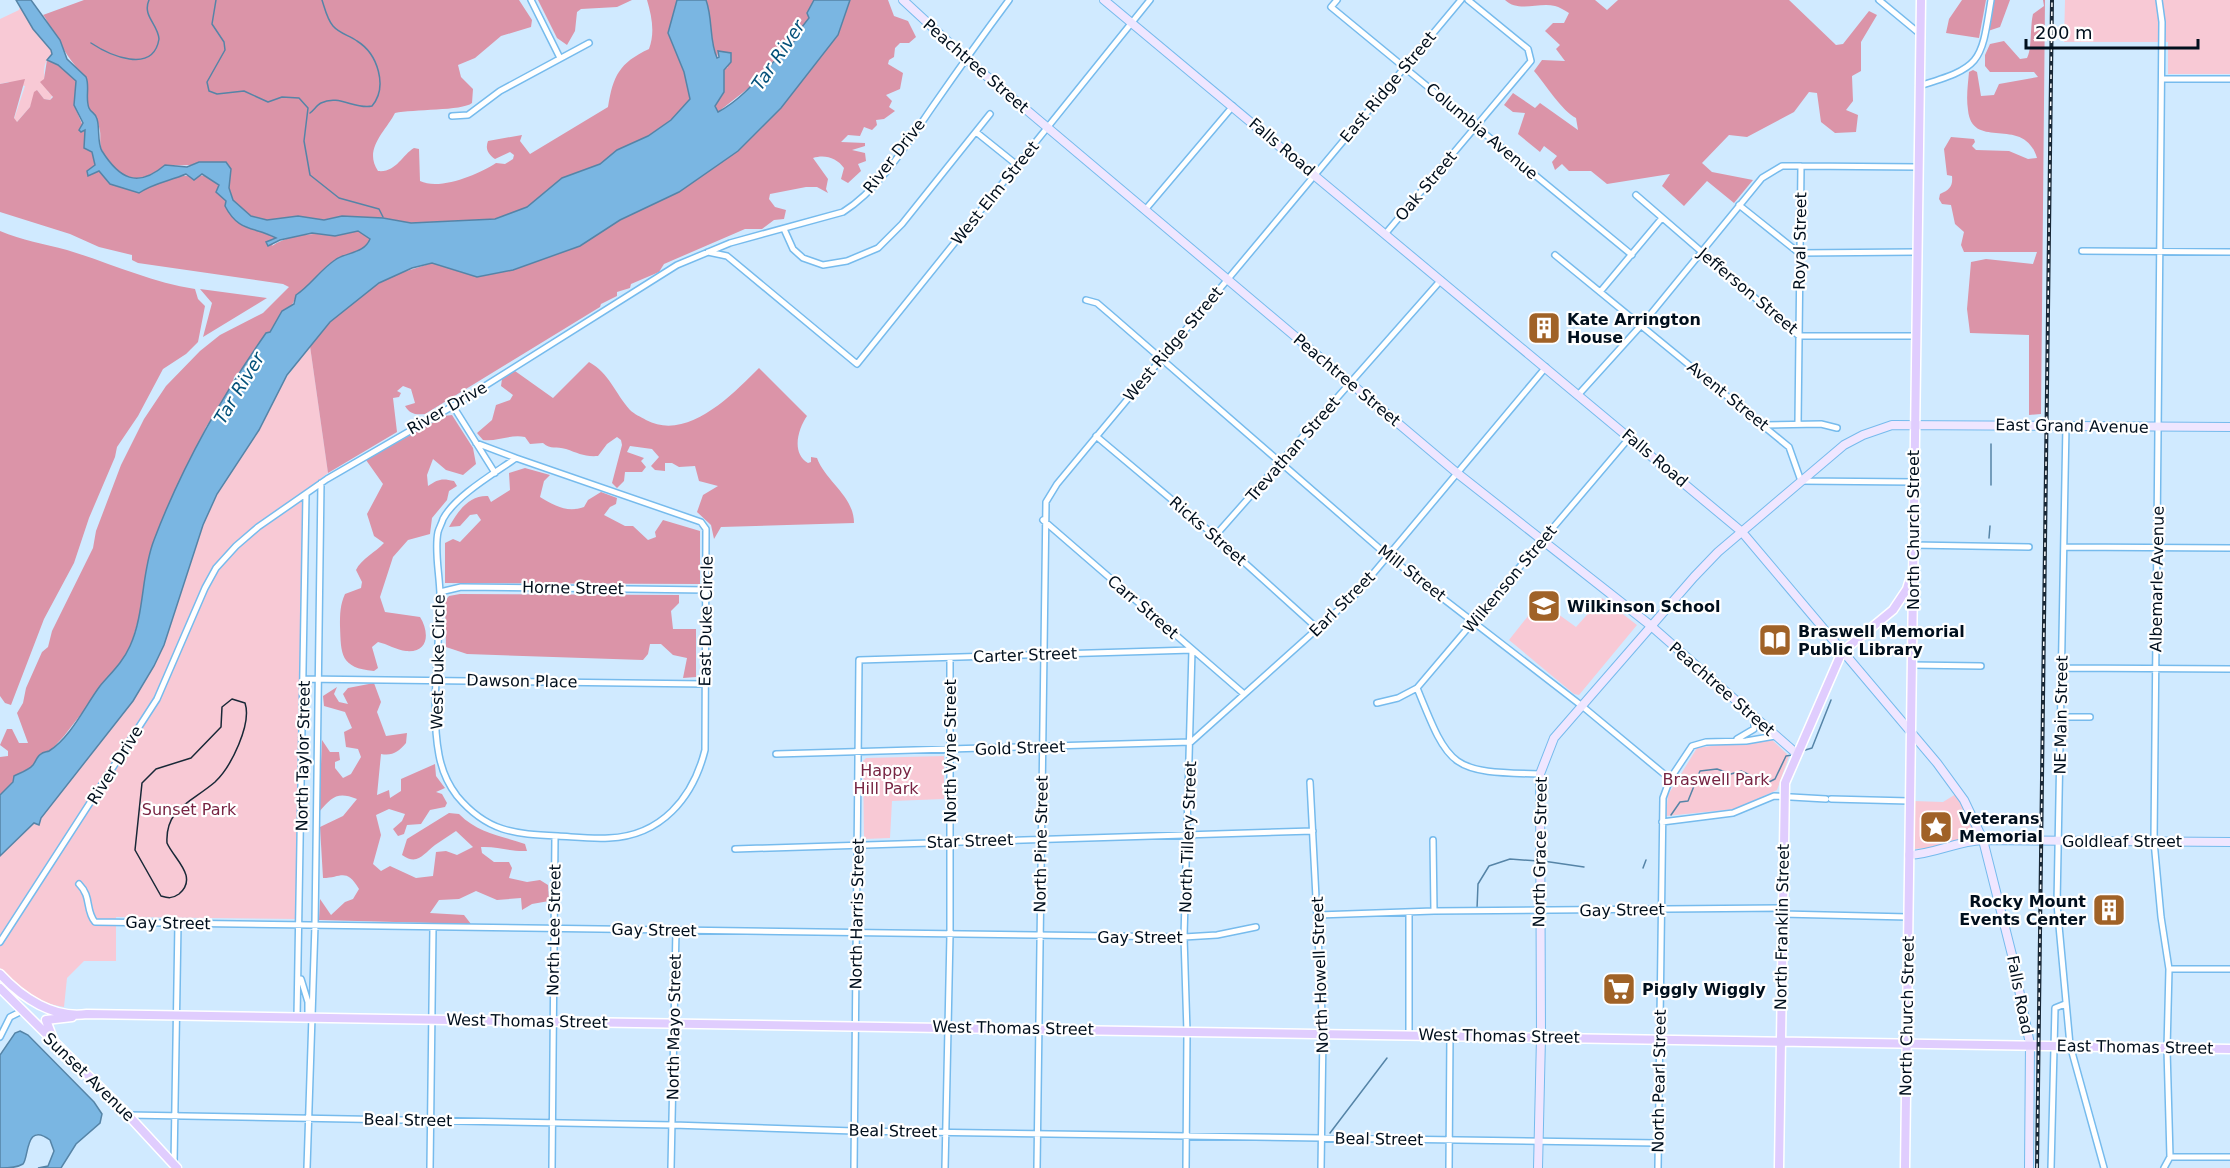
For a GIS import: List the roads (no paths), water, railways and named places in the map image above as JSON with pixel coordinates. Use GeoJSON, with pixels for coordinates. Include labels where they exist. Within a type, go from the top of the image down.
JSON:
{"type":"FeatureCollection","features":[{"type":"Feature","properties":{"kind":"main road","name":"Peachtree Street"},"geometry":{"type":"LineString","coordinates":[[903,0],[966,59],[1350,383],[1457,473],[1650,625],[1797,753]]}},
{"type":"Feature","properties":{"kind":"main road","name":"Falls Road"},"geometry":{"type":"LineString","coordinates":[[1104,0],[1742,531],[1955,786],[1983,840],[2035,1044],[2029,1168]]}},
{"type":"Feature","properties":{"kind":"main road","name":"North Church Street"},"geometry":{"type":"LineString","coordinates":[[1905,1168],[1912,482],[1921,0]]}},
{"type":"Feature","properties":{"kind":"main road","name":"North Grace Street"},"geometry":{"type":"LineString","coordinates":[[1538,1168],[1541,1036],[1538,912],[1540,774],[1554,738],[1650,625],[1718,552],[1742,531],[1852,440],[1892,425],[1913,425]]}},
{"type":"Feature","properties":{"kind":"main road","name":"East Grand Avenue"},"geometry":{"type":"LineString","coordinates":[[1913,425],[2230,427]]}},
{"type":"Feature","properties":{"kind":"main road"},"geometry":{"type":"LineString","coordinates":[[1842,652],[1894,609],[1907,589],[1912,570]]}},
{"type":"Feature","properties":{"kind":"main road"},"geometry":{"type":"LineString","coordinates":[[1894,609],[1901,608],[1907,612],[1911,660]]}},
{"type":"Feature","properties":{"kind":"main road","name":"North Franklin Street"},"geometry":{"type":"LineString","coordinates":[[1779,1168],[1784,797],[1787,775],[1842,652]]}},
{"type":"Feature","properties":{"kind":"main road","name":"Goldleaf Street"},"geometry":{"type":"LineString","coordinates":[[1909,855],[1929,854],[1961,842],[1983,840],[2230,842]]}},
{"type":"Feature","properties":{"kind":"main road","name":"West Thomas Street"},"geometry":{"type":"LineString","coordinates":[[0,974],[24,997],[51,1009],[75,1016],[310,1017],[1908,1044],[2035,1044]]}},
{"type":"Feature","properties":{"kind":"main road","name":"Sunset Avenue"},"geometry":{"type":"LineString","coordinates":[[0,988],[128,1115],[175,1166]]}},
{"type":"Feature","properties":{"kind":"main road"},"geometry":{"type":"LineString","coordinates":[[55,1045],[46,1020],[75,1016]]}},
{"type":"Feature","properties":{"kind":"main road","name":"East Thomas Street"},"geometry":{"type":"LineString","coordinates":[[2035,1044],[2230,1049]]}},
{"type":"Feature","properties":{"kind":"street"},"geometry":{"type":"LineString","coordinates":[[531,0],[560,58]]}},
{"type":"Feature","properties":{"kind":"street","name":"River Drive"},"geometry":{"type":"LineString","coordinates":[[0,942],[157,699],[196,606],[216,568],[236,546],[258,527],[321,483],[453,406],[677,266],[707,252],[843,212],[860,199],[904,146],[1009,0]]}},
{"type":"Feature","properties":{"kind":"street","name":"West Elm Street"},"geometry":{"type":"LineString","coordinates":[[707,252],[727,256],[857,363],[1150,0]]}},
{"type":"Feature","properties":{"kind":"street","name":"Columbia Avenue"},"geometry":{"type":"LineString","coordinates":[[1338,0],[1331,7],[1632,255]]}},
{"type":"Feature","properties":{"kind":"street","name":"East Ridge Street"},"geometry":{"type":"LineString","coordinates":[[1315,174],[1461,0]]}},
{"type":"Feature","properties":{"kind":"street","name":"Oak Street"},"geometry":{"type":"LineString","coordinates":[[1386,233],[1529,66],[1532,56],[1528,49],[1468,0]]}},
{"type":"Feature","properties":{"kind":"street"},"geometry":{"type":"LineString","coordinates":[[1879,0],[1920,34]]}},
{"type":"Feature","properties":{"kind":"street"},"geometry":{"type":"LineString","coordinates":[[1919,86],[1967,69],[1976,61],[1984,40],[1991,0]]}},
{"type":"Feature","properties":{"kind":"street","name":"Albemarle Avenue"},"geometry":{"type":"LineString","coordinates":[[2159,0],[2162,22],[2162,79],[2154,841],[2161,917],[2169,969],[2167,1048],[2170,1157]]}},
{"type":"Feature","properties":{"kind":"street"},"geometry":{"type":"LineString","coordinates":[[452,116],[468,115],[500,91],[589,43]]}},
{"type":"Feature","properties":{"kind":"street"},"geometry":{"type":"LineString","coordinates":[[2162,79],[2230,79]]}},
{"type":"Feature","properties":{"kind":"street"},"geometry":{"type":"LineString","coordinates":[[1145,210],[1233,106]]}},
{"type":"Feature","properties":{"kind":"street"},"geometry":{"type":"LineString","coordinates":[[784,229],[793,249],[813,262],[823,265],[847,261],[870,252],[890,237],[902,224],[990,114]]}},
{"type":"Feature","properties":{"kind":"street"},"geometry":{"type":"LineString","coordinates":[[976,132],[1017,165]]}},
{"type":"Feature","properties":{"kind":"street"},"geometry":{"type":"LineString","coordinates":[[1579,394],[1642,326],[1739,205],[1771,171],[1782,166],[1918,167]]}},
{"type":"Feature","properties":{"kind":"street","name":"Royal Street"},"geometry":{"type":"LineString","coordinates":[[1798,424],[1801,166]]}},
{"type":"Feature","properties":{"kind":"street","name":"West Ridge Street"},"geometry":{"type":"LineString","coordinates":[[1043,520],[1050,493],[1315,174]]}},
{"type":"Feature","properties":{"kind":"street","name":"Jefferson Street"},"geometry":{"type":"LineString","coordinates":[[1636,195],[1799,336],[1915,336]]}},
{"type":"Feature","properties":{"kind":"street"},"geometry":{"type":"LineString","coordinates":[[1739,205],[1799,253],[1916,252]]}},
{"type":"Feature","properties":{"kind":"street"},"geometry":{"type":"LineString","coordinates":[[1600,292],[1662,218]]}},
{"type":"Feature","properties":{"kind":"street"},"geometry":{"type":"LineString","coordinates":[[2082,251],[2230,252]]}},
{"type":"Feature","properties":{"kind":"street","name":"Avent Street"},"geometry":{"type":"LineString","coordinates":[[1556,255],[1789,447],[1801,481]]}},
{"type":"Feature","properties":{"kind":"street","name":"Trevathan Street"},"geometry":{"type":"LineString","coordinates":[[1215,537],[1441,280]]}},
{"type":"Feature","properties":{"kind":"street","name":"Mill Street"},"geometry":{"type":"LineString","coordinates":[[1086,300],[1096,303],[1388,556],[1582,706],[1670,778]]}},
{"type":"Feature","properties":{"kind":"street","name":"Earl Street"},"geometry":{"type":"LineString","coordinates":[[1191,742],[1356,594],[1546,367]]}},
{"type":"Feature","properties":{"kind":"street"},"geometry":{"type":"LineString","coordinates":[[453,406],[495,473],[516,458]]}},
{"type":"Feature","properties":{"kind":"street"},"geometry":{"type":"LineString","coordinates":[[1765,425],[1821,424],[1837,428]]}},
{"type":"Feature","properties":{"kind":"street","name":"NE Main Street"},"geometry":{"type":"LineString","coordinates":[[2066,425],[2056,904],[2070,1045],[2104,1168]]}},
{"type":"Feature","properties":{"kind":"street","name":"Ricks Street"},"geometry":{"type":"LineString","coordinates":[[1096,436],[1215,537],[1318,629]]}},
{"type":"Feature","properties":{"kind":"street","name":"Wilkenson Street"},"geometry":{"type":"LineString","coordinates":[[1377,703],[1398,698],[1417,688],[1630,437]]}},
{"type":"Feature","properties":{"kind":"street"},"geometry":{"type":"LineString","coordinates":[[476,443],[516,458]]}},
{"type":"Feature","properties":{"kind":"street","name":"East Duke Circle"},"geometry":{"type":"LineString","coordinates":[[516,458],[702,522],[706,529],[705,750],[695,782],[671,813],[651,827],[610,838],[555,836]]}},
{"type":"Feature","properties":{"kind":"street","name":"West Duke Circle"},"geometry":{"type":"LineString","coordinates":[[495,473],[453,505],[438,532],[440,592],[436,718],[438,753],[444,776],[456,794],[482,820],[501,830],[526,835],[555,836]]}},
{"type":"Feature","properties":{"kind":"street"},"geometry":{"type":"LineString","coordinates":[[1801,481],[1912,482]]}},
{"type":"Feature","properties":{"kind":"street"},"geometry":{"type":"LineString","coordinates":[[307,1168],[310,1017],[315,925],[321,483]]}},
{"type":"Feature","properties":{"kind":"street","name":"North Taylor Street"},"geometry":{"type":"LineString","coordinates":[[297,1017],[306,494]]}},
{"type":"Feature","properties":{"kind":"street","name":"Carr Street"},"geometry":{"type":"LineString","coordinates":[[1043,520],[1244,694]]}},
{"type":"Feature","properties":{"kind":"street","name":"North Pine Street"},"geometry":{"type":"LineString","coordinates":[[1037,1168],[1043,520]]}},
{"type":"Feature","properties":{"kind":"street"},"geometry":{"type":"LineString","coordinates":[[1912,544],[2029,547]]}},
{"type":"Feature","properties":{"kind":"street"},"geometry":{"type":"LineString","coordinates":[[2064,547],[2230,548]]}},
{"type":"Feature","properties":{"kind":"street","name":"Horne Street"},"geometry":{"type":"LineString","coordinates":[[440,592],[461,587],[707,590]]}},
{"type":"Feature","properties":{"kind":"street","name":"Carter Street"},"geometry":{"type":"LineString","coordinates":[[859,660],[1192,650]]}},
{"type":"Feature","properties":{"kind":"street","name":"North Tillery Street"},"geometry":{"type":"LineString","coordinates":[[1186,1168],[1187,1032],[1184,938],[1189,836],[1192,650]]}},
{"type":"Feature","properties":{"kind":"street","name":"North Vyne Street"},"geometry":{"type":"LineString","coordinates":[[945,1168],[946,1027],[950,934],[950,658]]}},
{"type":"Feature","properties":{"kind":"street","name":"North Harris Street"},"geometry":{"type":"LineString","coordinates":[[854,1168],[859,660]]}},
{"type":"Feature","properties":{"kind":"street"},"geometry":{"type":"LineString","coordinates":[[1911,660],[1981,666]]}},
{"type":"Feature","properties":{"kind":"street"},"geometry":{"type":"LineString","coordinates":[[2062,668],[2230,669]]}},
{"type":"Feature","properties":{"kind":"street","name":"Dawson Place"},"geometry":{"type":"LineString","coordinates":[[303,679],[705,684]]}},
{"type":"Feature","properties":{"kind":"street"},"geometry":{"type":"LineString","coordinates":[[1417,688],[1437,738],[1456,761],[1481,772],[1540,774]]}},
{"type":"Feature","properties":{"kind":"street"},"geometry":{"type":"LineString","coordinates":[[1734,740],[1752,732],[1754,717]]}},
{"type":"Feature","properties":{"kind":"street"},"geometry":{"type":"LineString","coordinates":[[2061,717],[2090,717]]}},
{"type":"Feature","properties":{"kind":"street","name":"North Pearl Street"},"geometry":{"type":"LineString","coordinates":[[1658,1168],[1662,798],[1670,778],[1692,746],[1706,742],[1775,735]]}},
{"type":"Feature","properties":{"kind":"street","name":"Gold Street"},"geometry":{"type":"LineString","coordinates":[[777,754],[1191,742]]}},
{"type":"Feature","properties":{"kind":"street","name":"North Howell Street"},"geometry":{"type":"LineString","coordinates":[[1310,782],[1323,1034],[1321,1168]]}},
{"type":"Feature","properties":{"kind":"street"},"geometry":{"type":"LineString","coordinates":[[1662,822],[1733,813],[1774,796],[1909,801]]}},
{"type":"Feature","properties":{"kind":"street","name":"Star Street"},"geometry":{"type":"LineString","coordinates":[[735,849],[1313,831]]}},
{"type":"Feature","properties":{"kind":"street","name":"North Lee Street"},"geometry":{"type":"LineString","coordinates":[[552,1168],[555,836]]}},
{"type":"Feature","properties":{"kind":"street"},"geometry":{"type":"LineString","coordinates":[[1433,840],[1434,911]]}},
{"type":"Feature","properties":{"kind":"street","name":"Gay Street"},"geometry":{"type":"LineString","coordinates":[[79,884],[87,891],[91,916],[95,922],[1184,938],[1217,935],[1256,927]]}},
{"type":"Feature","properties":{"kind":"street","name":"Gay Street"},"geometry":{"type":"LineString","coordinates":[[1318,915],[1434,911],[1538,912],[1661,909],[1783,911],[1908,917]]}},
{"type":"Feature","properties":{"kind":"street"},"geometry":{"type":"LineString","coordinates":[[1409,912],[1409,1035]]}},
{"type":"Feature","properties":{"kind":"street"},"geometry":{"type":"LineString","coordinates":[[175,1166],[178,923]]}},
{"type":"Feature","properties":{"kind":"street"},"geometry":{"type":"LineString","coordinates":[[430,1168],[433,927]]}},
{"type":"Feature","properties":{"kind":"street","name":"North Mayo Street"},"geometry":{"type":"LineString","coordinates":[[671,1168],[676,930]]}},
{"type":"Feature","properties":{"kind":"street"},"geometry":{"type":"LineString","coordinates":[[299,960],[301,981],[310,1017]]}},
{"type":"Feature","properties":{"kind":"street"},"geometry":{"type":"LineString","coordinates":[[2169,969],[2230,969]]}},
{"type":"Feature","properties":{"kind":"street"},"geometry":{"type":"LineString","coordinates":[[2051,1168],[2052,1045],[2055,1008],[2065,1004]]}},
{"type":"Feature","properties":{"kind":"street"},"geometry":{"type":"LineString","coordinates":[[0,1036],[10,1017],[22,1011]]}},
{"type":"Feature","properties":{"kind":"street"},"geometry":{"type":"LineString","coordinates":[[1449,1168],[1450,1035]]}},
{"type":"Feature","properties":{"kind":"street","name":"Beal Street"},"geometry":{"type":"LineString","coordinates":[[128,1115],[672,1125],[854,1131],[1658,1143]]}},
{"type":"Feature","properties":{"kind":"street"},"geometry":{"type":"LineString","coordinates":[[2164,1168],[2170,1157],[2230,1158]]}},
{"type":"Feature","properties":{"kind":"water","name":"Tar River"},"geometry":{"type":"Polygon","coordinates":[[[16,0],[31,0],[60,40],[67,59],[86,77],[88,104],[98,123],[100,148],[122,174],[137,178],[146,177],[165,165],[187,167],[199,162],[226,162],[231,169],[229,188],[233,200],[251,216],[267,220],[298,216],[324,220],[342,216],[383,218],[411,223],[495,219],[527,207],[562,178],[600,164],[617,150],[648,136],[671,120],[690,99],[684,72],[668,33],[677,0],[706,0],[717,58],[719,57],[718,51],[731,53],[731,62],[724,70],[724,92],[715,106],[718,112],[750,87],[798,38],[798,32],[809,18],[807,13],[814,0],[850,0],[838,35],[781,108],[738,151],[679,192],[620,220],[580,246],[513,270],[477,277],[432,263],[412,268],[379,283],[330,322],[287,375],[259,430],[217,494],[203,525],[164,645],[133,701],[41,818],[39,825],[34,823],[0,856],[0,795],[13,782],[14,776],[33,765],[40,755],[49,751],[64,738],[127,652],[135,633],[154,540],[177,485],[204,432],[234,382],[266,333],[270,332],[282,311],[294,304],[296,295],[330,264],[339,257],[364,247],[370,239],[358,231],[335,236],[312,233],[280,240],[268,246],[266,242],[276,238],[236,221],[225,206],[226,201],[216,192],[219,185],[202,174],[194,180],[186,174],[156,184],[139,193],[110,184],[99,171],[88,176],[87,171],[95,165],[92,152],[84,148],[85,130],[81,132],[79,130],[83,123],[74,105],[76,81],[58,65],[47,60],[52,54],[51,50],[33,29],[16,0]]]}},
{"type":"Feature","properties":{"kind":"water"},"geometry":{"type":"Polygon","coordinates":[[[20,1031],[28,1035],[94,1102],[102,1114],[100,1123],[76,1144],[61,1168],[38,1168],[48,1166],[54,1151],[50,1140],[42,1135],[36,1135],[29,1143],[23,1164],[0,1168],[0,1055],[15,1033],[20,1031]]]}},
{"type":"Feature","properties":{"kind":"waterway"},"geometry":{"type":"LineString","coordinates":[[91,43],[119,57],[130,59],[148,57],[155,50],[159,39],[147,11],[149,0]]}},
{"type":"Feature","properties":{"kind":"waterway"},"geometry":{"type":"LineString","coordinates":[[216,0],[212,24],[224,42],[225,50],[207,82],[209,91],[217,94],[244,91],[268,102],[282,97],[299,98],[308,108],[304,141],[310,175],[339,198],[379,209],[383,217]]}},
{"type":"Feature","properties":{"kind":"waterway"},"geometry":{"type":"LineString","coordinates":[[310,113],[320,104],[334,100],[359,106],[372,106],[377,98],[380,81],[375,62],[370,54],[357,41],[333,26],[322,0]]}},
{"type":"Feature","properties":{"kind":"waterway"},"geometry":{"type":"LineString","coordinates":[[1991,444],[1991,485]]}},
{"type":"Feature","properties":{"kind":"waterway"},"geometry":{"type":"LineString","coordinates":[[1989,538],[1990,526]]}},
{"type":"Feature","properties":{"kind":"waterway"},"geometry":{"type":"LineString","coordinates":[[1802,751],[1812,748],[1831,700]]}},
{"type":"Feature","properties":{"kind":"waterway"},"geometry":{"type":"LineString","coordinates":[[1671,815],[1680,802],[1688,801],[1700,771],[1717,769],[1731,774],[1741,771],[1767,783],[1775,779],[1786,756],[1792,755]]}},
{"type":"Feature","properties":{"kind":"waterway"},"geometry":{"type":"LineString","coordinates":[[1477,909],[1478,884],[1489,866],[1510,859],[1538,861]]}},
{"type":"Feature","properties":{"kind":"waterway"},"geometry":{"type":"LineString","coordinates":[[1643,868],[1646,860]]}},
{"type":"Feature","properties":{"kind":"waterway"},"geometry":{"type":"LineString","coordinates":[[1543,861],[1584,867]]}},
{"type":"Feature","properties":{"kind":"waterway"},"geometry":{"type":"LineString","coordinates":[[1330,1133],[1387,1058]]}},
{"type":"Feature","properties":{"kind":"tram line"},"geometry":{"type":"LineString","coordinates":[[232,699],[245,703],[246,722],[239,745],[215,782],[182,807],[170,822],[167,843],[183,868],[187,881],[185,888],[177,896],[170,898],[161,896],[135,850],[142,783],[156,769],[191,758],[221,727],[222,707],[232,699]]}},
{"type":"Feature","properties":{"kind":"railway"},"geometry":{"type":"LineString","coordinates":[[2037,1168],[2052,0]]}},
{"type":"Feature","properties":{"kind":"place","name":"Kate Arrington House"},"geometry":{"type":"Point","coordinates":[1544,328]}},
{"type":"Feature","properties":{"kind":"place","name":"Wilkinson School"},"geometry":{"type":"Point","coordinates":[1544,606]}},
{"type":"Feature","properties":{"kind":"place","name":"Braswell Memorial Public Library"},"geometry":{"type":"Point","coordinates":[1775,640]}},
{"type":"Feature","properties":{"kind":"place","name":"Veterans Memorial"},"geometry":{"type":"Point","coordinates":[1936,827]}},
{"type":"Feature","properties":{"kind":"place","name":"Rocky Mount Events Center"},"geometry":{"type":"Point","coordinates":[2109,910]}},
{"type":"Feature","properties":{"kind":"place","name":"Piggly Wiggly"},"geometry":{"type":"Point","coordinates":[1619,989]}},
{"type":"Feature","properties":{"kind":"park label","name":"Happy Hill Park"},"geometry":{"type":"Point","coordinates":[886,779]}},
{"type":"Feature","properties":{"kind":"park label","name":"Braswell Park"},"geometry":{"type":"Point","coordinates":[1716,779]}},
{"type":"Feature","properties":{"kind":"park label","name":"Sunset Park"},"geometry":{"type":"Point","coordinates":[189,809]}}]}
